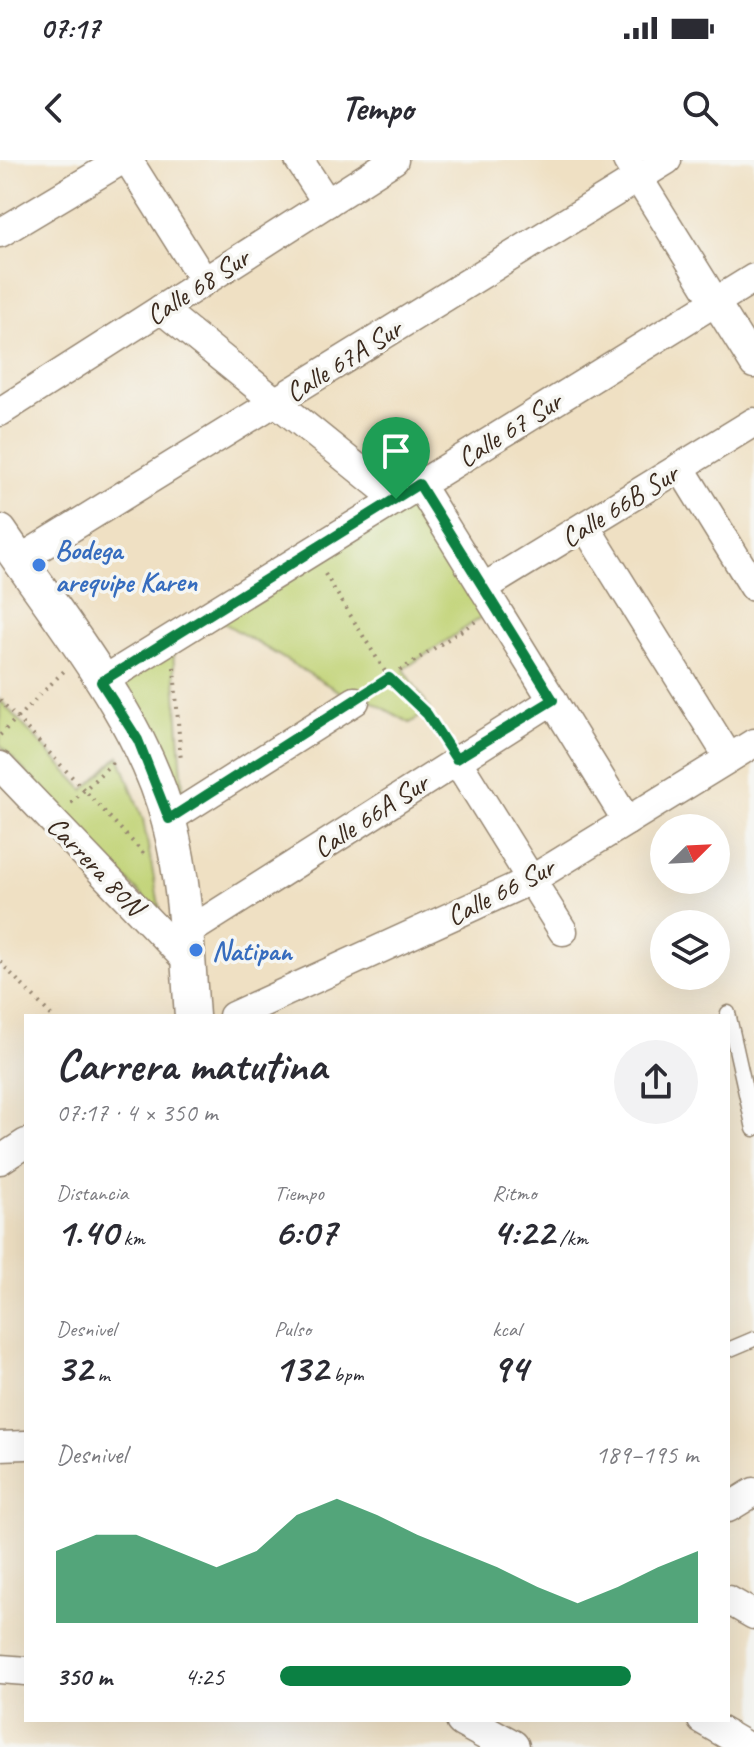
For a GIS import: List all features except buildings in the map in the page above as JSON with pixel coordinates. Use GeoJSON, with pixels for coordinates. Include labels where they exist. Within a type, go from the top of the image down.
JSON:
{"type":"FeatureCollection","features":[{"type":"Feature","properties":{"kind":"street"},"geometry":{"type":"LineString","coordinates":[[0,233],[125,160],[204,281]]}},
{"type":"Feature","properties":{"kind":"street"},"geometry":{"type":"LineString","coordinates":[[299,160],[327,203]]}},
{"type":"Feature","properties":{"kind":"street","name":"Calle 68 Sur"},"geometry":{"type":"LineString","coordinates":[[0,412],[394,160]]}},
{"type":"Feature","properties":{"kind":"street","name":"Calle 67A Sur"},"geometry":{"type":"LineString","coordinates":[[19,560],[275,401],[632,169],[667,160]]}},
{"type":"Feature","properties":{"kind":"street"},"geometry":{"type":"LineString","coordinates":[[632,169],[754,364]]}},
{"type":"Feature","properties":{"kind":"street","name":"Calle 67 Sur"},"geometry":{"type":"LineString","coordinates":[[101,682],[754,278]]}},
{"type":"Feature","properties":{"kind":"street"},"geometry":{"type":"LineString","coordinates":[[161,309],[275,401],[408,492],[490,598],[627,821]]}},
{"type":"Feature","properties":{"kind":"street","name":"Calle 66B Sur"},"geometry":{"type":"LineString","coordinates":[[490,598],[585,526],[754,422]]}},
{"type":"Feature","properties":{"kind":"street"},"geometry":{"type":"LineString","coordinates":[[680,467],[754,587]]}},
{"type":"Feature","properties":{"kind":"street"},"geometry":{"type":"LineString","coordinates":[[585,526],[747,749]]}},
{"type":"Feature","properties":{"kind":"street"},"geometry":{"type":"LineString","coordinates":[[0,532],[138,740],[176,814],[190,948],[192,1014]]}},
{"type":"Feature","properties":{"kind":"street","name":"Calle 66A Sur"},"geometry":{"type":"LineString","coordinates":[[190,948],[456,759],[553,700]]}},
{"type":"Feature","properties":{"kind":"street"},"geometry":{"type":"LineString","coordinates":[[176,814],[355,701]]}},
{"type":"Feature","properties":{"kind":"street","name":"Calle 66 Sur"},"geometry":{"type":"LineString","coordinates":[[237,1014],[531,880],[747,749]]}},
{"type":"Feature","properties":{"kind":"street"},"geometry":{"type":"LineString","coordinates":[[456,759],[563,931]]}},
{"type":"Feature","properties":{"kind":"street","name":"Carrera 80N"},"geometry":{"type":"LineString","coordinates":[[0,766],[53,821],[190,948]]}},
{"type":"Feature","properties":{"kind":"street"},"geometry":{"type":"LineString","coordinates":[[0,1160],[24,1144]]}},
{"type":"Feature","properties":{"kind":"street"},"geometry":{"type":"LineString","coordinates":[[0,1446],[24,1445]]}},
{"type":"Feature","properties":{"kind":"street"},"geometry":{"type":"LineString","coordinates":[[730,1507],[754,1492]]}},
{"type":"Feature","properties":{"kind":"street"},"geometry":{"type":"LineString","coordinates":[[730,1601],[754,1615]]}},
{"type":"Feature","properties":{"kind":"street"},"geometry":{"type":"LineString","coordinates":[[0,1669],[24,1671]]}},
{"type":"Feature","properties":{"kind":"street"},"geometry":{"type":"LineString","coordinates":[[467,1722],[512,1747]]}},
{"type":"Feature","properties":{"kind":"street"},"geometry":{"type":"LineString","coordinates":[[705,1722],[748,1747]]}},
{"type":"Feature","properties":{"kind":"lane"},"geometry":{"type":"LineString","coordinates":[[730,1022],[754,1129]]}},
{"type":"Feature","properties":{"kind":"lane"},"geometry":{"type":"LineString","coordinates":[[730,1349],[754,1339]]}},
{"type":"Feature","properties":{"kind":"path"},"geometry":{"type":"LineString","coordinates":[[312,551],[389,678],[427,714],[456,759]]}},
{"type":"Feature","properties":{"kind":"path"},"geometry":{"type":"LineString","coordinates":[[355,701],[490,598]]}},
{"type":"Feature","properties":{"kind":"path"},"geometry":{"type":"LineString","coordinates":[[171,638],[176,814]]}},
{"type":"Feature","properties":{"kind":"path"},"geometry":{"type":"LineString","coordinates":[[0,735],[74,661]]}},
{"type":"Feature","properties":{"kind":"path"},"geometry":{"type":"LineString","coordinates":[[0,700],[153,864]]}},
{"type":"Feature","properties":{"kind":"path"},"geometry":{"type":"LineString","coordinates":[[53,821],[119,756]]}},
{"type":"Feature","properties":{"kind":"path"},"geometry":{"type":"LineString","coordinates":[[0,962],[50,1014]]}},
{"type":"Feature","properties":{"kind":"green space"},"geometry":{"type":"Polygon","coordinates":[[[413,499],[485,615],[404,669],[430,710],[410,723],[362,696],[355,701],[219,620],[413,499]]]}},
{"type":"Feature","properties":{"kind":"green space"},"geometry":{"type":"Polygon","coordinates":[[[173,651],[184,803],[177,806],[122,686],[173,651]]]}},
{"type":"Feature","properties":{"kind":"green space"},"geometry":{"type":"Polygon","coordinates":[[[0,700],[84,790],[119,756],[143,819],[161,916],[0,745],[0,700]]]}},
{"type":"Feature","properties":{"kind":"place","name":"Bodega arequipe Karen"},"geometry":{"type":"Point","coordinates":[39,565]}},
{"type":"Feature","properties":{"kind":"place","name":"Natipan"},"geometry":{"type":"Point","coordinates":[196,950]}},
{"type":"Feature","properties":{"kind":"route"},"geometry":{"type":"LineString","coordinates":[[419,484],[553,700],[456,759],[427,714],[389,678],[169,819],[138,740],[101,682],[396,499],[419,484]]}}]}
